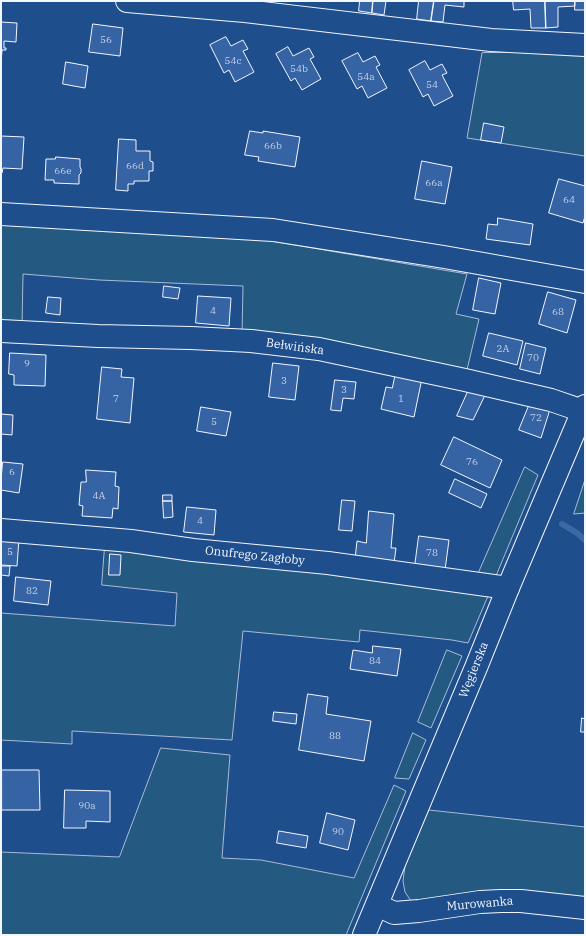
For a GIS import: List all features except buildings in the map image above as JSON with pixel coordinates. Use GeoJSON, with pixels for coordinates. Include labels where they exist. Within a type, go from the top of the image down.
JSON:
{"type":"FeatureCollection","features":[{"type":"Feature","properties":{"kind":"street"},"geometry":{"type":"LineString","coordinates":[[127,1],[245,11],[491,40],[585,45]]}},
{"type":"Feature","properties":{"kind":"street"},"geometry":{"type":"LineString","coordinates":[[1,214],[273,230],[585,282]]}},
{"type":"Feature","properties":{"kind":"street","name":"Bełwińska"},"geometry":{"type":"LineString","coordinates":[[1,331],[250,341],[319,349],[487,385],[584,408]]}},
{"type":"Feature","properties":{"kind":"street","name":"Węgierska"},"geometry":{"type":"LineString","coordinates":[[364,935],[584,408]]}},
{"type":"Feature","properties":{"kind":"street","name":"Onufrego Zagłoby"},"geometry":{"type":"LineString","coordinates":[[1,530],[131,541],[193,550],[328,563],[508,588]]}},
{"type":"Feature","properties":{"kind":"street","name":"Murowanka"},"geometry":{"type":"LineString","coordinates":[[377,905],[394,913],[480,902],[501,901],[521,901],[585,908]]}},
{"type":"Feature","properties":{"kind":"shaded area"},"geometry":{"type":"Polygon","coordinates":[[[585,52],[585,156],[467,138],[482,53],[585,52]]]}},
{"type":"Feature","properties":{"kind":"shaded area"},"geometry":{"type":"Polygon","coordinates":[[[1,225],[265,240],[467,274],[456,314],[479,319],[466,374],[242,335],[243,286],[99,280],[23,274],[22,327],[1,326],[1,225]]]}},
{"type":"Feature","properties":{"kind":"shaded area"},"geometry":{"type":"Polygon","coordinates":[[[525,467],[538,475],[493,583],[476,579],[525,467]]]}},
{"type":"Feature","properties":{"kind":"shaded area"},"geometry":{"type":"Polygon","coordinates":[[[585,480],[585,513],[574,514],[585,480]]]}},
{"type":"Feature","properties":{"kind":"shaded area"},"geometry":{"type":"Polygon","coordinates":[[[105,546],[251,561],[488,596],[468,643],[360,630],[359,642],[243,631],[232,740],[72,731],[72,744],[1,740],[1,613],[175,626],[177,593],[102,585],[105,546]]]}},
{"type":"Feature","properties":{"kind":"shaded area"},"geometry":{"type":"Polygon","coordinates":[[[447,650],[462,656],[431,728],[418,722],[447,650]]]}},
{"type":"Feature","properties":{"kind":"shaded area"},"geometry":{"type":"Polygon","coordinates":[[[413,733],[426,740],[409,779],[395,778],[413,733]]]}},
{"type":"Feature","properties":{"kind":"shaded area"},"geometry":{"type":"Polygon","coordinates":[[[161,748],[230,755],[222,858],[261,860],[354,878],[394,785],[406,791],[346,935],[1,935],[1,852],[119,857],[161,748]]]}},
{"type":"Feature","properties":{"kind":"shaded area"},"geometry":{"type":"Polygon","coordinates":[[[429,810],[585,827],[585,902],[468,899],[411,901],[405,892],[403,881],[405,866],[429,810]]]}},
{"type":"Feature","properties":{"kind":"waterway"},"geometry":{"type":"LineString","coordinates":[[562,524],[585,540]]}}]}
